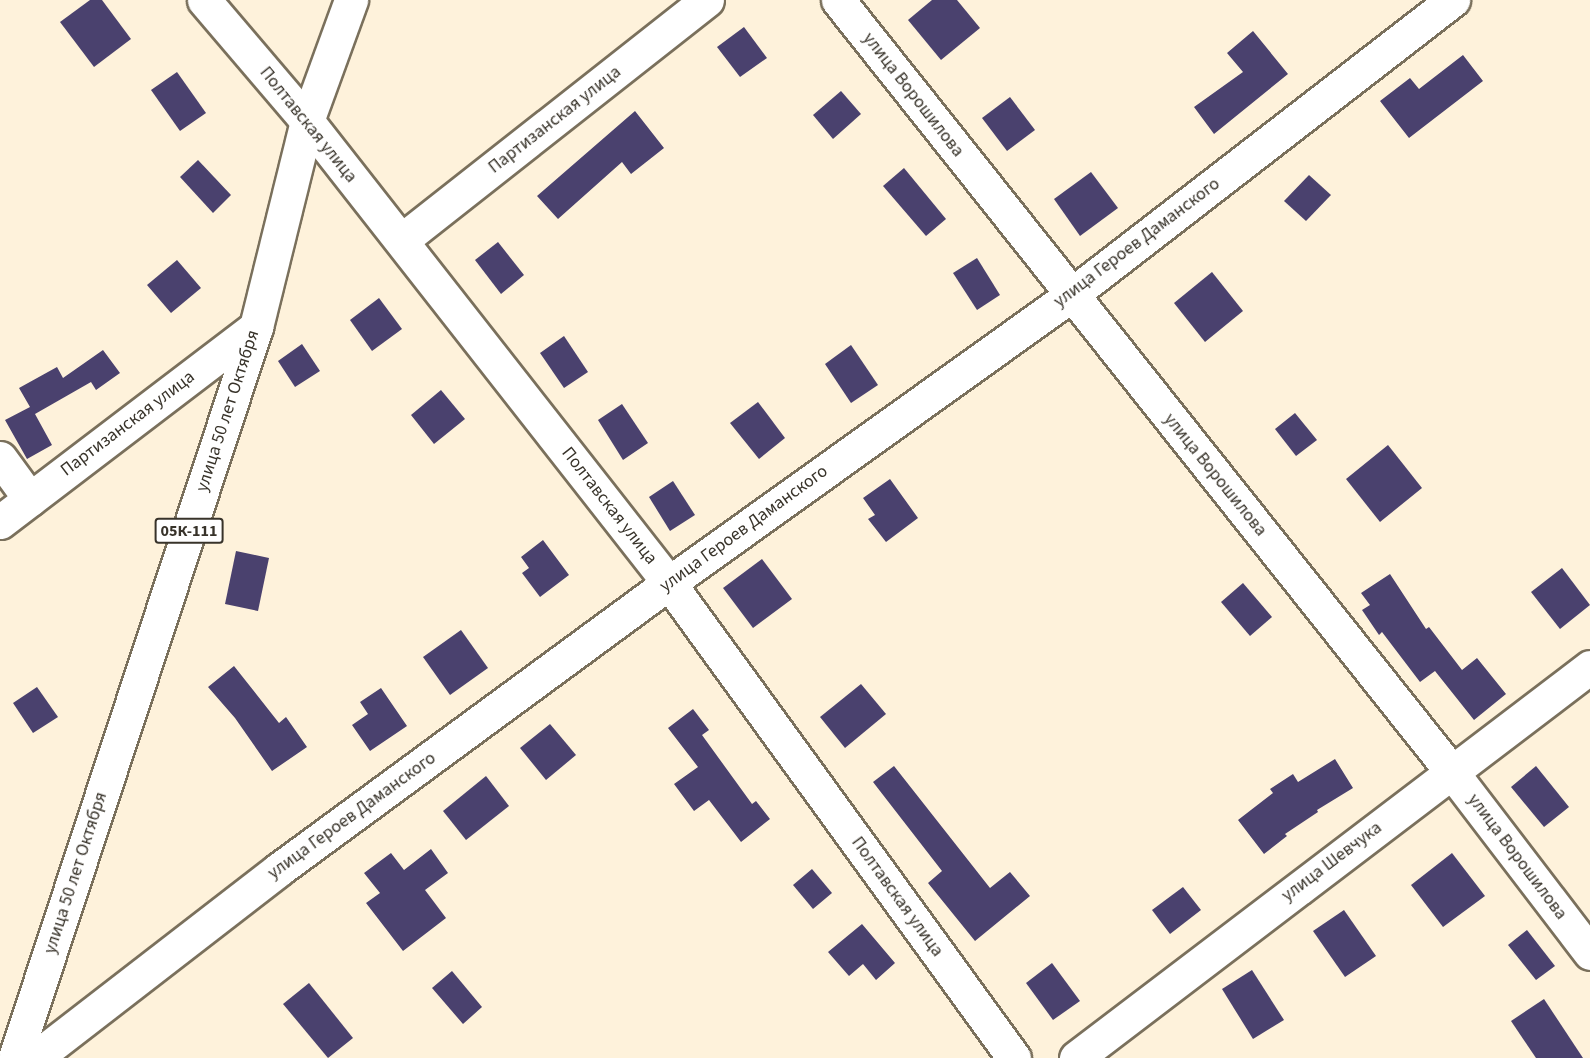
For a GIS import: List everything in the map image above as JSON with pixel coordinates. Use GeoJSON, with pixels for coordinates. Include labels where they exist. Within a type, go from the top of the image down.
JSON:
{"type":"FeatureCollection","features":[{"type":"Feature","properties":{"kind":"street","name":"Полтавская улица"},"geometry":{"type":"LineString","coordinates":[[204,0],[307,121],[402,240],[669,583],[1014,1058]]}},
{"type":"Feature","properties":{"kind":"street","name":"улица 50 лет Октября"},"geometry":{"type":"LineString","coordinates":[[15,1058],[256,327],[307,121],[351,0]]}},
{"type":"Feature","properties":{"kind":"street","name":"Партизанская улица"},"geometry":{"type":"LineString","coordinates":[[402,240],[707,0]]}},
{"type":"Feature","properties":{"kind":"street","name":"улица Ворошилова"},"geometry":{"type":"LineString","coordinates":[[838,0],[1451,771],[1590,953]]}},
{"type":"Feature","properties":{"kind":"street","name":"улица Героев Даманского"},"geometry":{"type":"LineString","coordinates":[[35,1058],[278,870],[669,583],[1071,295],[1453,0]]}},
{"type":"Feature","properties":{"kind":"street","name":"Партизанская улица"},"geometry":{"type":"LineString","coordinates":[[0,522],[256,327]]}},
{"type":"Feature","properties":{"kind":"street"},"geometry":{"type":"LineString","coordinates":[[0,458],[30,499]]}},
{"type":"Feature","properties":{"kind":"street","name":"улица Шевчука"},"geometry":{"type":"LineString","coordinates":[[1076,1058],[1590,667]]}},
{"type":"Feature","properties":{"kind":"building"},"geometry":{"type":"Polygon","coordinates":[[[90,0],[102,0],[131,39],[94,67],[60,22],[90,0]]]}},
{"type":"Feature","properties":{"kind":"building"},"geometry":{"type":"Polygon","coordinates":[[[932,0],[957,0],[980,28],[941,60],[908,20],[932,0]]]}},
{"type":"Feature","properties":{"kind":"building"},"geometry":{"type":"Polygon","coordinates":[[[744,27],[767,58],[740,77],[717,47],[744,27]]]}},
{"type":"Feature","properties":{"kind":"building"},"geometry":{"type":"Polygon","coordinates":[[[1253,31],[1288,74],[1214,134],[1194,107],[1243,72],[1227,53],[1253,31]]]}},
{"type":"Feature","properties":{"kind":"building"},"geometry":{"type":"Polygon","coordinates":[[[1463,55],[1483,81],[1409,138],[1380,101],[1410,78],[1419,89],[1463,55]]]}},
{"type":"Feature","properties":{"kind":"building"},"geometry":{"type":"Polygon","coordinates":[[[177,72],[206,113],[180,131],[151,90],[177,72]]]}},
{"type":"Feature","properties":{"kind":"building"},"geometry":{"type":"Polygon","coordinates":[[[841,91],[861,114],[833,139],[813,115],[841,91]]]}},
{"type":"Feature","properties":{"kind":"building"},"geometry":{"type":"Polygon","coordinates":[[[1010,97],[1035,130],[1007,151],[982,118],[1010,97]]]}},
{"type":"Feature","properties":{"kind":"building"},"geometry":{"type":"Polygon","coordinates":[[[635,111],[664,148],[631,174],[622,162],[558,219],[537,196],[635,111]]]}},
{"type":"Feature","properties":{"kind":"building"},"geometry":{"type":"Polygon","coordinates":[[[198,160],[231,195],[213,213],[180,177],[198,160]]]}},
{"type":"Feature","properties":{"kind":"building"},"geometry":{"type":"Polygon","coordinates":[[[904,168],[946,219],[926,236],[883,186],[904,168]]]}},
{"type":"Feature","properties":{"kind":"building"},"geometry":{"type":"Polygon","coordinates":[[[1091,172],[1118,208],[1080,236],[1054,199],[1091,172]]]}},
{"type":"Feature","properties":{"kind":"building"},"geometry":{"type":"Polygon","coordinates":[[[1309,175],[1331,195],[1306,221],[1284,201],[1309,175]]]}},
{"type":"Feature","properties":{"kind":"building"},"geometry":{"type":"Polygon","coordinates":[[[498,242],[524,275],[501,294],[475,260],[498,242]]]}},
{"type":"Feature","properties":{"kind":"building"},"geometry":{"type":"Polygon","coordinates":[[[977,258],[1000,295],[977,310],[953,273],[977,258]]]}},
{"type":"Feature","properties":{"kind":"building"},"geometry":{"type":"Polygon","coordinates":[[[177,260],[201,288],[171,313],[147,285],[177,260]]]}},
{"type":"Feature","properties":{"kind":"building"},"geometry":{"type":"Polygon","coordinates":[[[1212,272],[1243,311],[1205,342],[1174,303],[1212,272]]]}},
{"type":"Feature","properties":{"kind":"building"},"geometry":{"type":"Polygon","coordinates":[[[379,298],[402,329],[372,351],[350,320],[379,298]]]}},
{"type":"Feature","properties":{"kind":"building"},"geometry":{"type":"Polygon","coordinates":[[[564,336],[588,372],[564,388],[540,353],[564,336]]]}},
{"type":"Feature","properties":{"kind":"building"},"geometry":{"type":"Polygon","coordinates":[[[302,344],[320,371],[295,387],[278,361],[302,344]]]}},
{"type":"Feature","properties":{"kind":"building"},"geometry":{"type":"Polygon","coordinates":[[[851,345],[878,385],[851,403],[825,364],[851,345]]]}},
{"type":"Feature","properties":{"kind":"building"},"geometry":{"type":"Polygon","coordinates":[[[103,350],[120,373],[96,390],[91,382],[35,414],[52,445],[27,459],[5,420],[30,407],[19,388],[57,367],[63,378],[103,350]]]}},
{"type":"Feature","properties":{"kind":"building"},"geometry":{"type":"Polygon","coordinates":[[[441,390],[465,419],[434,444],[411,415],[441,390]]]}},
{"type":"Feature","properties":{"kind":"building"},"geometry":{"type":"Polygon","coordinates":[[[758,402],[785,438],[759,459],[730,423],[758,402]]]}},
{"type":"Feature","properties":{"kind":"building"},"geometry":{"type":"Polygon","coordinates":[[[622,404],[648,443],[623,460],[598,420],[622,404]]]}},
{"type":"Feature","properties":{"kind":"building"},"geometry":{"type":"Polygon","coordinates":[[[1295,413],[1317,440],[1296,456],[1275,429],[1295,413]]]}},
{"type":"Feature","properties":{"kind":"building"},"geometry":{"type":"Polygon","coordinates":[[[1388,445],[1422,488],[1380,522],[1346,479],[1388,445]]]}},
{"type":"Feature","properties":{"kind":"building"},"geometry":{"type":"Polygon","coordinates":[[[890,479],[918,518],[886,542],[868,519],[875,515],[863,498],[890,479]]]}},
{"type":"Feature","properties":{"kind":"building"},"geometry":{"type":"Polygon","coordinates":[[[673,481],[695,515],[670,531],[649,497],[673,481]]]}},
{"type":"Feature","properties":{"kind":"building"},"geometry":{"type":"Polygon","coordinates":[[[543,540],[569,575],[540,597],[522,573],[529,568],[521,557],[543,540]]]}},
{"type":"Feature","properties":{"kind":"building"},"geometry":{"type":"Polygon","coordinates":[[[236,551],[269,558],[258,611],[225,604],[236,551]]]}},
{"type":"Feature","properties":{"kind":"building"},"geometry":{"type":"Polygon","coordinates":[[[762,559],[792,599],[753,628],[723,588],[762,559]]]}},
{"type":"Feature","properties":{"kind":"building"},"geometry":{"type":"Polygon","coordinates":[[[1562,568],[1590,605],[1560,629],[1531,592],[1562,568]]]}},
{"type":"Feature","properties":{"kind":"building"},"geometry":{"type":"Polygon","coordinates":[[[1390,574],[1426,629],[1429,627],[1462,670],[1477,658],[1506,694],[1474,720],[1435,671],[1420,682],[1382,632],[1379,635],[1362,610],[1370,605],[1361,593],[1390,574]]]}},
{"type":"Feature","properties":{"kind":"building"},"geometry":{"type":"Polygon","coordinates":[[[1243,583],[1272,617],[1250,636],[1221,602],[1243,583]]]}},
{"type":"Feature","properties":{"kind":"building"},"geometry":{"type":"Polygon","coordinates":[[[461,630],[488,668],[450,695],[423,657],[461,630]]]}},
{"type":"Feature","properties":{"kind":"building"},"geometry":{"type":"Polygon","coordinates":[[[234,666],[279,723],[286,717],[307,747],[272,771],[235,718],[208,687],[234,666]]]}},
{"type":"Feature","properties":{"kind":"building"},"geometry":{"type":"Polygon","coordinates":[[[861,684],[886,714],[845,748],[820,717],[861,684]]]}},
{"type":"Feature","properties":{"kind":"building"},"geometry":{"type":"Polygon","coordinates":[[[37,687],[58,717],[33,733],[13,703],[37,687]]]}},
{"type":"Feature","properties":{"kind":"building"},"geometry":{"type":"Polygon","coordinates":[[[381,688],[407,726],[370,751],[352,725],[368,714],[360,702],[381,688]]]}},
{"type":"Feature","properties":{"kind":"building"},"geometry":{"type":"Polygon","coordinates":[[[693,709],[709,730],[702,735],[752,804],[756,801],[770,819],[741,842],[709,800],[694,811],[674,784],[698,767],[668,728],[693,709]]]}},
{"type":"Feature","properties":{"kind":"building"},"geometry":{"type":"Polygon","coordinates":[[[550,724],[576,755],[546,780],[520,748],[550,724]]]}},
{"type":"Feature","properties":{"kind":"building"},"geometry":{"type":"Polygon","coordinates":[[[1335,759],[1353,788],[1317,810],[1318,812],[1285,834],[1287,836],[1264,854],[1238,820],[1273,793],[1270,789],[1293,774],[1298,782],[1335,759]]]}},
{"type":"Feature","properties":{"kind":"building"},"geometry":{"type":"Polygon","coordinates":[[[894,766],[990,888],[1010,872],[1030,896],[975,941],[928,883],[942,871],[873,782],[894,766]]]}},
{"type":"Feature","properties":{"kind":"building"},"geometry":{"type":"Polygon","coordinates":[[[1536,766],[1569,807],[1544,827],[1511,787],[1536,766]]]}},
{"type":"Feature","properties":{"kind":"building"},"geometry":{"type":"Polygon","coordinates":[[[486,776],[509,806],[466,840],[443,811],[486,776]]]}},
{"type":"Feature","properties":{"kind":"building"},"geometry":{"type":"Polygon","coordinates":[[[431,849],[448,873],[425,890],[446,918],[403,951],[366,903],[380,893],[364,873],[391,853],[404,870],[431,849]]]}},
{"type":"Feature","properties":{"kind":"building"},"geometry":{"type":"Polygon","coordinates":[[[1452,853],[1485,896],[1443,927],[1411,885],[1452,853]]]}},
{"type":"Feature","properties":{"kind":"building"},"geometry":{"type":"Polygon","coordinates":[[[812,869],[832,893],[813,909],[793,885],[812,869]]]}},
{"type":"Feature","properties":{"kind":"building"},"geometry":{"type":"Polygon","coordinates":[[[1183,887],[1201,910],[1170,934],[1152,910],[1183,887]]]}},
{"type":"Feature","properties":{"kind":"building"},"geometry":{"type":"Polygon","coordinates":[[[1344,910],[1376,956],[1345,977],[1313,931],[1344,910]]]}},
{"type":"Feature","properties":{"kind":"building"},"geometry":{"type":"Polygon","coordinates":[[[862,924],[895,963],[876,980],[863,964],[849,976],[828,952],[862,924]]]}},
{"type":"Feature","properties":{"kind":"building"},"geometry":{"type":"Polygon","coordinates":[[[1527,930],[1555,966],[1536,980],[1508,945],[1527,930]]]}},
{"type":"Feature","properties":{"kind":"building"},"geometry":{"type":"Polygon","coordinates":[[[1052,963],[1080,1001],[1053,1020],[1026,983],[1052,963]]]}},
{"type":"Feature","properties":{"kind":"building"},"geometry":{"type":"Polygon","coordinates":[[[1252,970],[1284,1020],[1253,1039],[1222,989],[1252,970]]]}},
{"type":"Feature","properties":{"kind":"building"},"geometry":{"type":"Polygon","coordinates":[[[452,971],[482,1007],[463,1024],[432,988],[452,971]]]}},
{"type":"Feature","properties":{"kind":"building"},"geometry":{"type":"Polygon","coordinates":[[[309,983],[353,1038],[328,1058],[283,1004],[309,983]]]}},
{"type":"Feature","properties":{"kind":"building"},"geometry":{"type":"Polygon","coordinates":[[[1544,999],[1583,1058],[1536,1058],[1511,1021],[1544,999]]]}}]}
